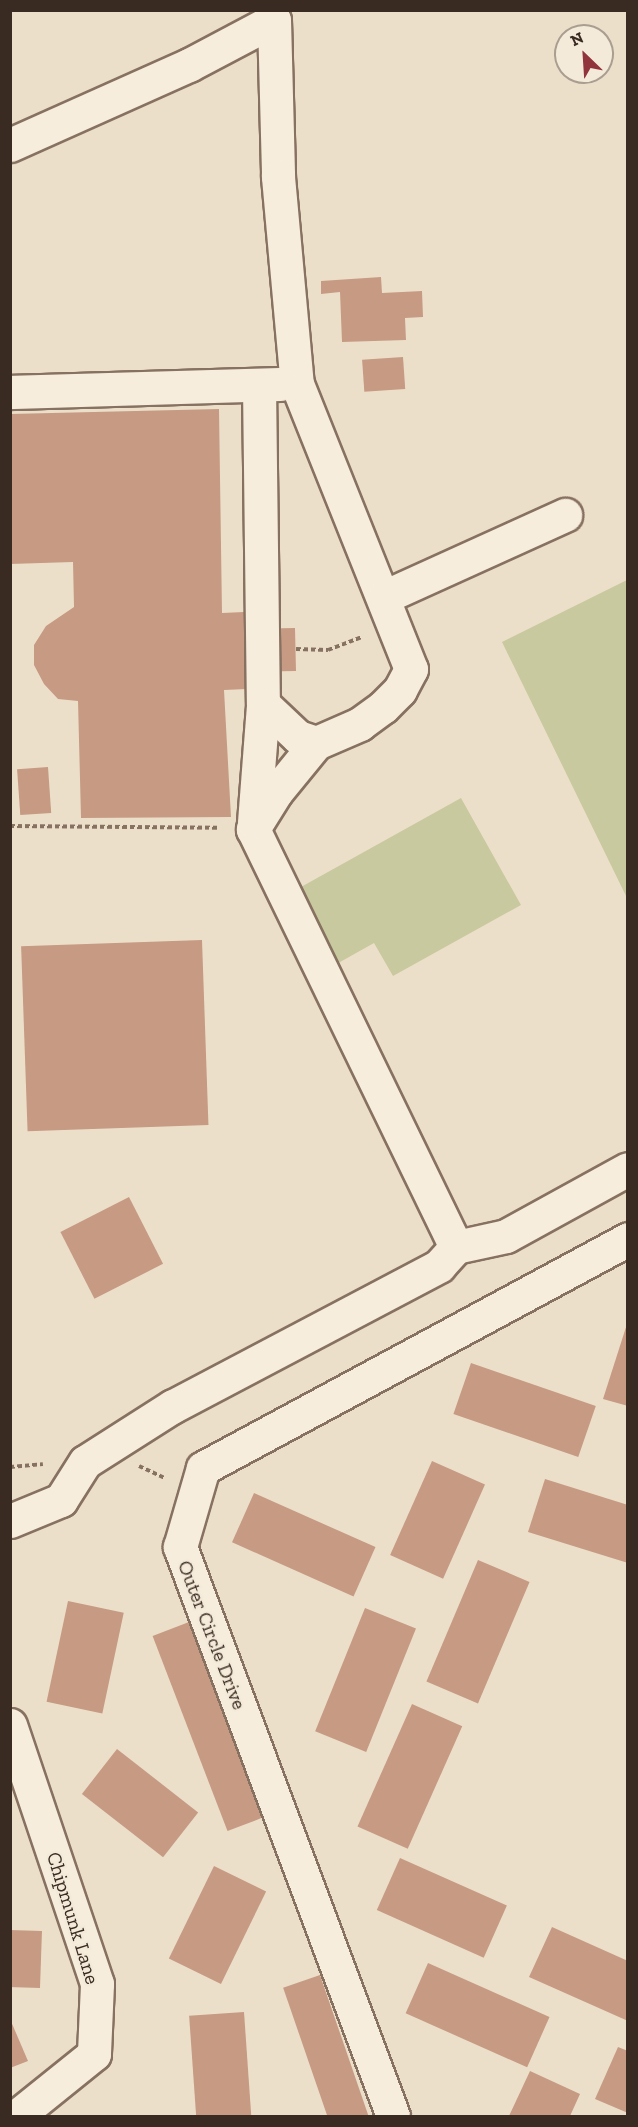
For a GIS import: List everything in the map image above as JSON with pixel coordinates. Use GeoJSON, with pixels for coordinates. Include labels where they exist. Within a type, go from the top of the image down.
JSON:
{"type":"FeatureCollection","features":[{"type":"Feature","properties":{"kind":"street"},"geometry":{"type":"LineString","coordinates":[[10,145],[189,64],[274,20],[278,177],[297,384],[411,669],[407,680],[383,707],[360,724],[316,743],[276,792],[239,829]]}},
{"type":"Feature","properties":{"kind":"street"},"geometry":{"type":"LineString","coordinates":[[10,392],[297,384]]}},
{"type":"Feature","properties":{"kind":"street"},"geometry":{"type":"LineString","coordinates":[[259,385],[263,704],[239,829],[456,1247]]}},
{"type":"Feature","properties":{"kind":"street"},"geometry":{"type":"LineString","coordinates":[[384,597],[565,515]]}},
{"type":"Feature","properties":{"kind":"street"},"geometry":{"type":"LineString","coordinates":[[263,704],[298,736],[316,743]]}},
{"type":"Feature","properties":{"kind":"street"},"geometry":{"type":"LineString","coordinates":[[10,1521],[61,1500],[85,1462],[173,1407],[439,1266],[456,1247],[506,1236],[627,1169]]}},
{"type":"Feature","properties":{"kind":"street","name":"Outer Circle Drive"},"geometry":{"type":"LineString","coordinates":[[393,2116],[180,1547],[203,1468],[627,1239]]}},
{"type":"Feature","properties":{"kind":"street","name":"Chipmunk Lane"},"geometry":{"type":"LineString","coordinates":[[10,1725],[97,1983],[94,2054],[17,2116]]}},
{"type":"Feature","properties":{"kind":"path"},"geometry":{"type":"LineString","coordinates":[[296,649],[328,650],[373,633]]}},
{"type":"Feature","properties":{"kind":"path"},"geometry":{"type":"LineString","coordinates":[[10,826],[239,829]]}},
{"type":"Feature","properties":{"kind":"green space"},"geometry":{"type":"Polygon","coordinates":[[[627,580],[627,898],[502,642],[627,580]]]}},
{"type":"Feature","properties":{"kind":"green space"},"geometry":{"type":"Polygon","coordinates":[[[461,798],[521,905],[393,976],[374,943],[333,966],[292,892],[461,798]]]}},
{"type":"Feature","properties":{"kind":"building"},"geometry":{"type":"Polygon","coordinates":[[[381,277],[382,293],[422,291],[423,317],[405,318],[406,340],[342,342],[340,292],[321,294],[321,281],[381,277]]]}},
{"type":"Feature","properties":{"kind":"building"},"geometry":{"type":"Polygon","coordinates":[[[403,357],[405,389],[364,392],[362,360],[403,357]]]}},
{"type":"Feature","properties":{"kind":"building"},"geometry":{"type":"Polygon","coordinates":[[[219,409],[222,613],[244,612],[245,629],[295,628],[296,671],[247,672],[247,689],[224,690],[231,817],[81,818],[78,701],[58,699],[44,684],[34,665],[34,645],[46,626],[74,607],[73,562],[10,564],[10,414],[219,409]]]}},
{"type":"Feature","properties":{"kind":"building"},"geometry":{"type":"Polygon","coordinates":[[[48,767],[51,813],[20,815],[17,769],[48,767]]]}},
{"type":"Feature","properties":{"kind":"building"},"geometry":{"type":"Polygon","coordinates":[[[202,940],[208,1125],[28,1131],[21,946],[202,940]]]}},
{"type":"Feature","properties":{"kind":"building"},"geometry":{"type":"Polygon","coordinates":[[[129,1197],[163,1264],[94,1299],[60,1232],[129,1197]]]}},
{"type":"Feature","properties":{"kind":"building"},"geometry":{"type":"Polygon","coordinates":[[[628,1324],[628,1406],[603,1399],[628,1324]]]}},
{"type":"Feature","properties":{"kind":"building"},"geometry":{"type":"Polygon","coordinates":[[[471,1363],[596,1406],[578,1457],[453,1414],[471,1363]]]}},
{"type":"Feature","properties":{"kind":"building"},"geometry":{"type":"Polygon","coordinates":[[[432,1461],[485,1485],[443,1579],[390,1555],[432,1461]]]}},
{"type":"Feature","properties":{"kind":"building"},"geometry":{"type":"Polygon","coordinates":[[[545,1479],[628,1505],[628,1563],[528,1532],[545,1479]]]}},
{"type":"Feature","properties":{"kind":"building"},"geometry":{"type":"Polygon","coordinates":[[[254,1493],[376,1547],[354,1596],[232,1542],[254,1493]]]}},
{"type":"Feature","properties":{"kind":"building"},"geometry":{"type":"Polygon","coordinates":[[[478,1560],[530,1582],[478,1703],[426,1682],[478,1560]]]}},
{"type":"Feature","properties":{"kind":"building"},"geometry":{"type":"Polygon","coordinates":[[[68,1601],[124,1613],[102,1714],[47,1702],[68,1601]]]}},
{"type":"Feature","properties":{"kind":"building"},"geometry":{"type":"Polygon","coordinates":[[[365,1608],[416,1629],[366,1752],[315,1731],[365,1608]]]}},
{"type":"Feature","properties":{"kind":"building"},"geometry":{"type":"Polygon","coordinates":[[[189,1622],[264,1817],[227,1831],[153,1636],[189,1622]]]}},
{"type":"Feature","properties":{"kind":"building"},"geometry":{"type":"Polygon","coordinates":[[[412,1704],[462,1726],[408,1849],[357,1826],[412,1704]]]}},
{"type":"Feature","properties":{"kind":"building"},"geometry":{"type":"Polygon","coordinates":[[[117,1749],[198,1812],[163,1857],[82,1794],[117,1749]]]}},
{"type":"Feature","properties":{"kind":"building"},"geometry":{"type":"Polygon","coordinates":[[[400,1858],[507,1906],[484,1958],[377,1910],[400,1858]]]}},
{"type":"Feature","properties":{"kind":"building"},"geometry":{"type":"Polygon","coordinates":[[[214,1866],[266,1891],[221,1984],[169,1959],[214,1866]]]}},
{"type":"Feature","properties":{"kind":"building"},"geometry":{"type":"Polygon","coordinates":[[[552,1927],[628,1961],[628,2021],[529,1977],[552,1927]]]}},
{"type":"Feature","properties":{"kind":"building"},"geometry":{"type":"Polygon","coordinates":[[[10,1930],[42,1931],[40,1988],[10,1987],[10,1930]]]}},
{"type":"Feature","properties":{"kind":"building"},"geometry":{"type":"Polygon","coordinates":[[[428,1963],[550,2017],[527,2067],[406,2013],[428,1963]]]}},
{"type":"Feature","properties":{"kind":"building"},"geometry":{"type":"Polygon","coordinates":[[[320,1975],[369,2116],[327,2116],[283,1988],[320,1975]]]}},
{"type":"Feature","properties":{"kind":"building"},"geometry":{"type":"Polygon","coordinates":[[[244,2012],[251,2116],[196,2116],[189,2016],[244,2012]]]}},
{"type":"Feature","properties":{"kind":"building"},"geometry":{"type":"Polygon","coordinates":[[[10,2019],[28,2061],[10,2068],[10,2019]]]}},
{"type":"Feature","properties":{"kind":"building"},"geometry":{"type":"Polygon","coordinates":[[[618,2047],[628,2051],[628,2113],[595,2099],[618,2047]]]}},
{"type":"Feature","properties":{"kind":"building"},"geometry":{"type":"Polygon","coordinates":[[[530,2071],[580,2094],[570,2116],[509,2116],[530,2071]]]}}]}
